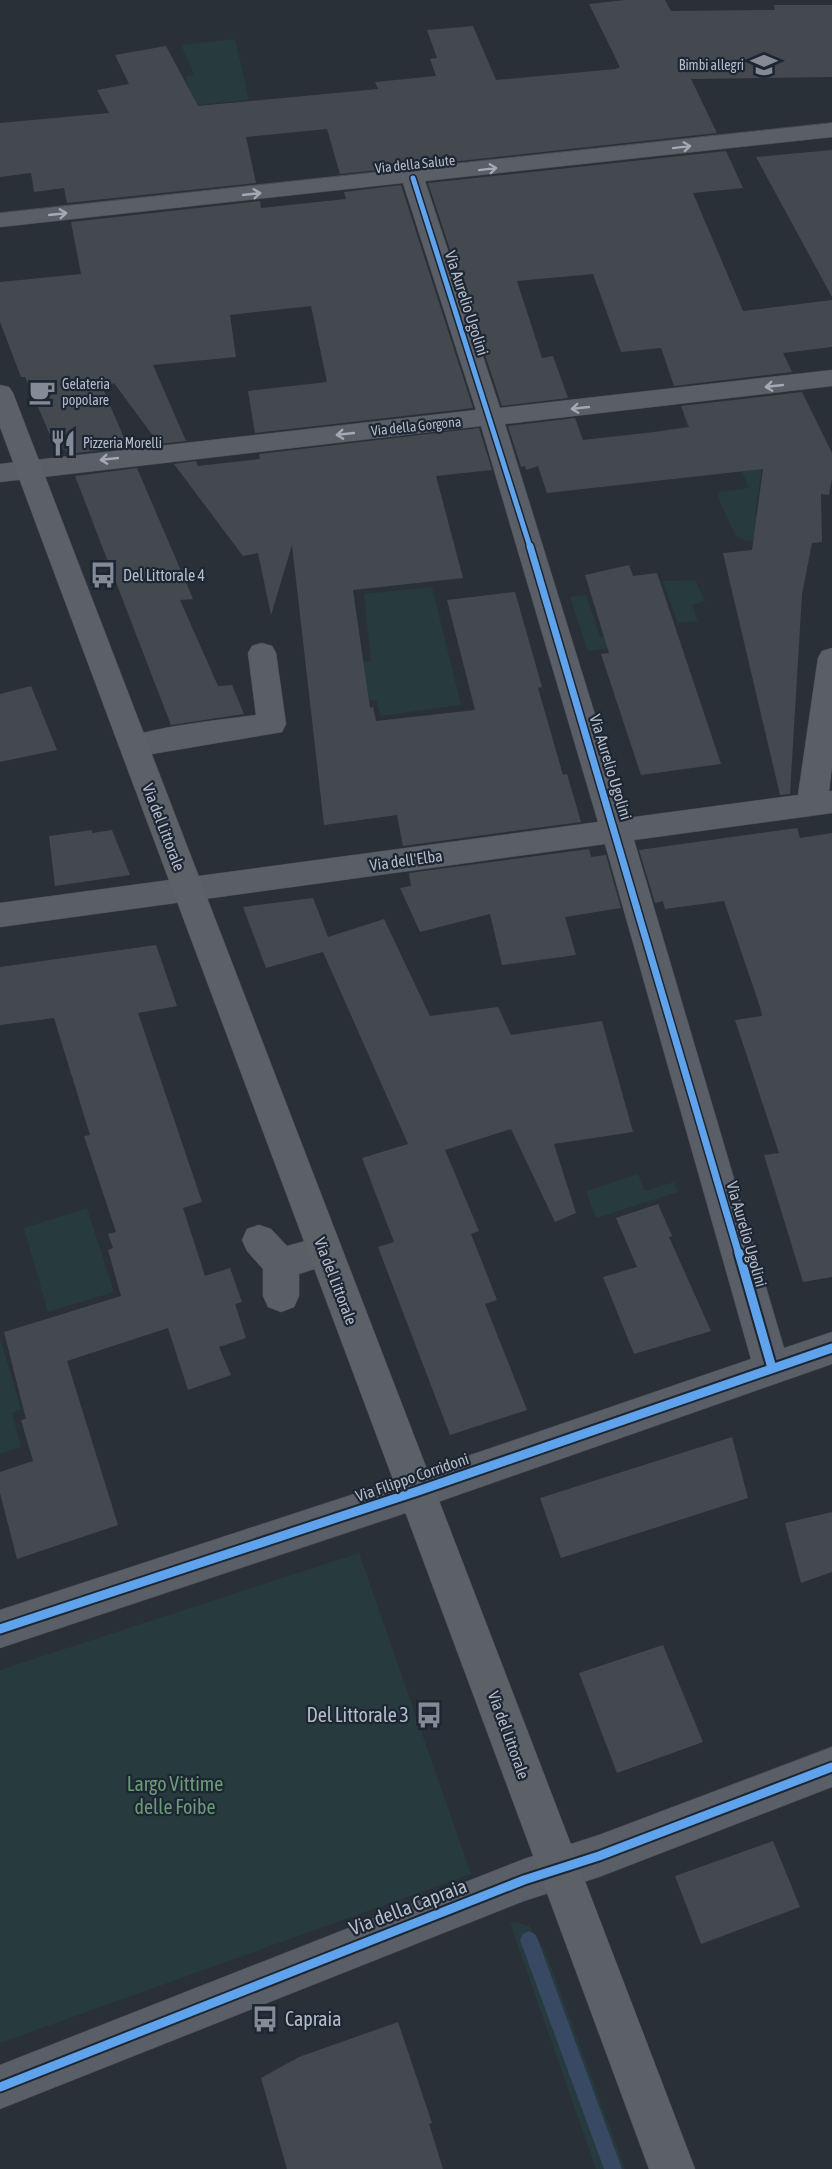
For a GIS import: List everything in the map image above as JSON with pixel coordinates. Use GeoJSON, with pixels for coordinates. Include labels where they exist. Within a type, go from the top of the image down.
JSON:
{"type":"FeatureCollection","features":[{"type":"Feature","properties":{"kind":"main road","name":"Via del Littorale"},"geometry":{"type":"LineString","coordinates":[[0,393],[15,471],[134,746],[324,1251],[418,1491],[672,2169]]}},
{"type":"Feature","properties":{"kind":"street","name":"Via della Salute"},"geometry":{"type":"LineString","coordinates":[[0,220],[412,178],[832,130]]}},
{"type":"Feature","properties":{"kind":"street","name":"Via Aurelio Ugolini"},"geometry":{"type":"LineString","coordinates":[[412,178],[491,418],[616,831],[772,1368]]}},
{"type":"Feature","properties":{"kind":"street","name":"Via della Gorgona"},"geometry":{"type":"LineString","coordinates":[[15,471],[832,378]]}},
{"type":"Feature","properties":{"kind":"street"},"geometry":{"type":"LineString","coordinates":[[134,746],[174,736],[272,724],[262,653]]}},
{"type":"Feature","properties":{"kind":"street"},"geometry":{"type":"LineString","coordinates":[[822,803],[832,658]]}},
{"type":"Feature","properties":{"kind":"street","name":"Via dell'Elba"},"geometry":{"type":"LineString","coordinates":[[0,915],[616,831],[746,802],[822,803]]}},
{"type":"Feature","properties":{"kind":"street"},"geometry":{"type":"LineString","coordinates":[[274,1267],[324,1251]]}},
{"type":"Feature","properties":{"kind":"street","name":"Via Filippo Corridoni"},"geometry":{"type":"LineString","coordinates":[[0,1629],[418,1491],[832,1348]]}},
{"type":"Feature","properties":{"kind":"street","name":"Via della Capraia"},"geometry":{"type":"LineString","coordinates":[[0,2087],[524,1880],[559,1870],[832,1767]]}},
{"type":"Feature","properties":{"kind":"green space"},"geometry":{"type":"Polygon","coordinates":[[[235,39],[249,100],[194,105],[185,76],[194,75],[181,45],[235,39]]]}},
{"type":"Feature","properties":{"kind":"green space"},"geometry":{"type":"Polygon","coordinates":[[[731,409],[763,461],[755,515],[777,524],[776,538],[747,541],[735,535],[717,495],[720,492],[749,488],[720,423],[687,426],[683,414],[731,409]]]}},
{"type":"Feature","properties":{"kind":"green space"},"geometry":{"type":"Polygon","coordinates":[[[695,580],[705,601],[692,605],[698,621],[678,623],[663,581],[695,580]]]}},
{"type":"Feature","properties":{"kind":"green space"},"geometry":{"type":"Polygon","coordinates":[[[432,587],[461,705],[381,716],[376,700],[345,703],[341,664],[371,661],[364,594],[432,587]]]}},
{"type":"Feature","properties":{"kind":"green space"},"geometry":{"type":"Polygon","coordinates":[[[586,595],[600,637],[649,630],[653,642],[588,651],[570,597],[586,595]]]}},
{"type":"Feature","properties":{"kind":"green space"},"geometry":{"type":"Polygon","coordinates":[[[638,1174],[645,1191],[674,1182],[678,1192],[596,1218],[586,1191],[638,1174]]]}},
{"type":"Feature","properties":{"kind":"green space"},"geometry":{"type":"Polygon","coordinates":[[[87,1208],[114,1292],[48,1312],[24,1228],[87,1208]]]}},
{"type":"Feature","properties":{"kind":"green space"},"geometry":{"type":"Polygon","coordinates":[[[0,1338],[21,1409],[12,1413],[21,1447],[0,1454],[0,1338]]]}},
{"type":"Feature","properties":{"kind":"green space","name":"Largo Vittime delle Foibe"},"geometry":{"type":"Polygon","coordinates":[[[359,1553],[471,1874],[0,2043],[0,1670],[359,1553]]]}},
{"type":"Feature","properties":{"kind":"green space"},"geometry":{"type":"Polygon","coordinates":[[[510,1923],[529,1926],[545,1951],[625,2169],[596,2169],[510,1923]]]}},
{"type":"Feature","properties":{"kind":"building"},"geometry":{"type":"Polygon","coordinates":[[[625,0],[665,0],[671,11],[775,10],[774,5],[832,5],[832,77],[691,79],[717,133],[340,174],[327,129],[246,137],[256,183],[67,203],[64,188],[34,192],[31,173],[0,177],[0,123],[109,113],[97,90],[129,84],[115,55],[166,46],[198,106],[378,89],[375,82],[436,76],[430,59],[437,58],[427,30],[473,26],[496,80],[616,69],[620,67],[589,4],[625,0]]]}},
{"type":"Feature","properties":{"kind":"building"},"geometry":{"type":"Polygon","coordinates":[[[832,150],[832,297],[756,157],[832,150]]]}},
{"type":"Feature","properties":{"kind":"building"},"geometry":{"type":"Polygon","coordinates":[[[726,151],[743,188],[693,193],[743,311],[832,300],[832,347],[783,353],[792,372],[674,386],[661,348],[621,352],[593,274],[517,281],[542,358],[553,356],[568,398],[502,406],[428,183],[726,151]]]}},
{"type":"Feature","properties":{"kind":"building"},"geometry":{"type":"Polygon","coordinates":[[[401,185],[473,408],[255,433],[248,391],[327,382],[311,306],[230,315],[236,357],[153,365],[186,441],[159,444],[114,383],[103,389],[128,447],[67,454],[65,449],[57,451],[25,377],[21,377],[0,322],[0,282],[81,274],[71,222],[260,201],[261,208],[346,199],[344,192],[401,185]]]}},
{"type":"Feature","properties":{"kind":"building"},"geometry":{"type":"Polygon","coordinates":[[[802,392],[832,453],[832,478],[829,495],[821,494],[822,542],[812,543],[802,594],[790,794],[780,795],[723,553],[752,550],[763,469],[547,493],[538,466],[526,470],[525,466],[521,467],[508,426],[575,418],[583,440],[654,432],[689,427],[681,406],[802,392]]]}},
{"type":"Feature","properties":{"kind":"building"},"geometry":{"type":"Polygon","coordinates":[[[479,428],[492,470],[436,476],[463,578],[353,590],[370,708],[373,707],[376,721],[475,710],[447,600],[515,592],[542,687],[538,688],[563,775],[567,774],[581,822],[403,846],[397,815],[324,825],[292,545],[271,615],[258,553],[243,556],[174,464],[196,461],[198,466],[260,459],[259,454],[479,428]]]}},
{"type":"Feature","properties":{"kind":"building"},"geometry":{"type":"Polygon","coordinates":[[[137,468],[193,599],[180,600],[218,686],[232,685],[244,714],[171,725],[75,476],[137,468]]]}},
{"type":"Feature","properties":{"kind":"building"},"geometry":{"type":"Polygon","coordinates":[[[629,565],[633,576],[657,573],[721,764],[641,775],[601,654],[609,653],[585,575],[629,565]]]}},
{"type":"Feature","properties":{"kind":"building"},"geometry":{"type":"Polygon","coordinates":[[[31,686],[57,750],[0,762],[0,694],[31,686]]]}},
{"type":"Feature","properties":{"kind":"building"},"geometry":{"type":"Polygon","coordinates":[[[797,828],[800,838],[832,833],[832,1277],[803,1282],[764,1155],[779,1153],[735,1020],[762,1016],[724,901],[665,909],[663,901],[655,903],[639,850],[797,828]]]}},
{"type":"Feature","properties":{"kind":"building"},"geometry":{"type":"Polygon","coordinates":[[[92,830],[92,833],[112,830],[130,875],[55,886],[49,836],[92,830]]]}},
{"type":"Feature","properties":{"kind":"building"},"geometry":{"type":"Polygon","coordinates":[[[589,849],[591,857],[606,855],[621,908],[565,917],[576,955],[502,965],[490,914],[420,932],[400,888],[411,886],[409,873],[589,849]]]}},
{"type":"Feature","properties":{"kind":"building"},"geometry":{"type":"Polygon","coordinates":[[[313,898],[328,937],[384,919],[430,1016],[498,1007],[511,1035],[602,1021],[633,1132],[554,1144],[576,1213],[555,1222],[511,1129],[445,1150],[479,1231],[471,1234],[497,1300],[485,1304],[527,1410],[450,1435],[378,1247],[394,1242],[362,1158],[408,1144],[323,952],[266,968],[243,907],[313,898]]]}},
{"type":"Feature","properties":{"kind":"building"},"geometry":{"type":"Polygon","coordinates":[[[156,945],[177,1006],[138,1013],[202,1202],[183,1208],[205,1276],[230,1268],[242,1302],[235,1304],[246,1338],[219,1347],[231,1375],[188,1390],[168,1328],[67,1361],[118,1525],[17,1559],[0,1493],[0,1472],[33,1461],[21,1420],[26,1419],[4,1332],[121,1296],[108,1250],[113,1248],[108,1234],[116,1232],[84,1136],[90,1135],[54,1018],[0,1025],[0,967],[156,945]]]}},
{"type":"Feature","properties":{"kind":"building"},"geometry":{"type":"Polygon","coordinates":[[[658,1204],[672,1236],[669,1237],[711,1331],[634,1354],[603,1277],[637,1267],[616,1218],[658,1204]]]}},
{"type":"Feature","properties":{"kind":"building"},"geometry":{"type":"Polygon","coordinates":[[[732,1437],[748,1498],[561,1558],[540,1498],[732,1437]]]}},
{"type":"Feature","properties":{"kind":"building"},"geometry":{"type":"Polygon","coordinates":[[[832,1512],[832,1572],[801,1583],[785,1523],[832,1512]]]}},
{"type":"Feature","properties":{"kind":"building"},"geometry":{"type":"Polygon","coordinates":[[[663,1645],[703,1742],[617,1773],[579,1673],[663,1645]]]}},
{"type":"Feature","properties":{"kind":"building"},"geometry":{"type":"Polygon","coordinates":[[[773,1841],[800,1907],[701,1944],[675,1876],[773,1841]]]}},
{"type":"Feature","properties":{"kind":"building"},"geometry":{"type":"Polygon","coordinates":[[[398,2022],[432,2123],[429,2124],[443,2169],[287,2169],[261,2078],[299,2057],[398,2022]]]}},
{"type":"Feature","properties":{"kind":"waterway"},"geometry":{"type":"LineString","coordinates":[[529,1940],[613,2169]]}},
{"type":"Feature","properties":{"kind":"cycle path"},"geometry":{"type":"LineString","coordinates":[[413,178],[495,431],[616,831],[772,1368]]}},
{"type":"Feature","properties":{"kind":"cycle path"},"geometry":{"type":"LineString","coordinates":[[0,1629],[418,1491],[832,1348]]}},
{"type":"Feature","properties":{"kind":"cycle path"},"geometry":{"type":"LineString","coordinates":[[0,2087],[524,1880],[599,1856],[832,1767]]}},
{"type":"Feature","properties":{"kind":"place","name":"Bimbi allegri"},"geometry":{"type":"Point","coordinates":[764,65]}},
{"type":"Feature","properties":{"kind":"place","name":"Gelateria popolare"},"geometry":{"type":"Point","coordinates":[42,392]}},
{"type":"Feature","properties":{"kind":"place","name":"Pizzeria Morelli"},"geometry":{"type":"Point","coordinates":[63,443]}},
{"type":"Feature","properties":{"kind":"place","name":"Del Littorale 4"},"geometry":{"type":"Point","coordinates":[103,575]}},
{"type":"Feature","properties":{"kind":"place","name":"Del Littorale 3"},"geometry":{"type":"Point","coordinates":[429,1715]}},
{"type":"Feature","properties":{"kind":"place","name":"Capraia"},"geometry":{"type":"Point","coordinates":[265,2019]}}]}
